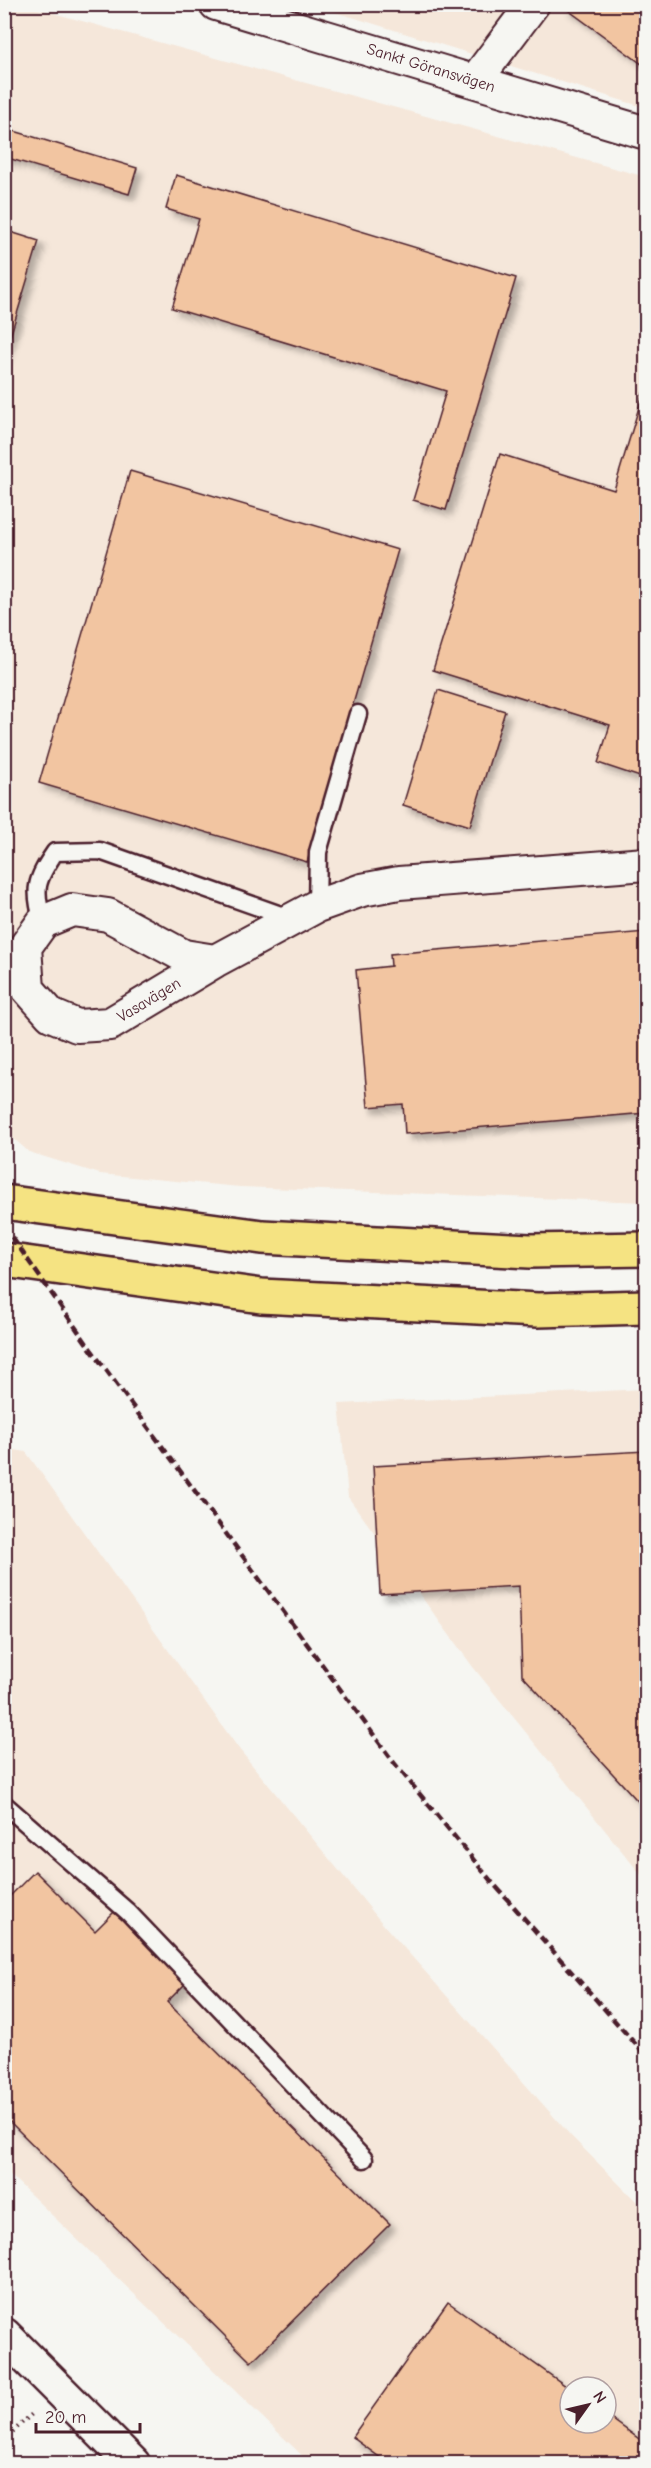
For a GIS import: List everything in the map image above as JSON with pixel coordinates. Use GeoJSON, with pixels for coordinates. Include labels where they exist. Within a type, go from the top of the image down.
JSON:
{"type":"FeatureCollection","features":[{"type":"Feature","properties":{"kind":"highway"},"geometry":{"type":"LineString","coordinates":[[4,1202],[262,1237],[530,1251],[646,1249]]}},
{"type":"Feature","properties":{"kind":"highway"},"geometry":{"type":"LineString","coordinates":[[4,1260],[261,1296],[538,1310],[646,1307]]}},
{"type":"Feature","properties":{"kind":"street","name":"Sankt Göransvägen"},"geometry":{"type":"LineString","coordinates":[[216,4],[646,133]]}},
{"type":"Feature","properties":{"kind":"street"},"geometry":{"type":"LineString","coordinates":[[475,81],[533,4]]}},
{"type":"Feature","properties":{"kind":"street","name":"Vasavägen"},"geometry":{"type":"LineString","coordinates":[[215,961],[184,956],[108,915],[72,910],[43,922],[25,947],[28,989],[51,1015],[77,1026],[110,1024],[215,961],[305,913],[362,890],[399,883],[646,864]]}},
{"type":"Feature","properties":{"kind":"street"},"geometry":{"type":"LineString","coordinates":[[4,2335],[133,2463]]}},
{"type":"Feature","properties":{"kind":"lane"},"geometry":{"type":"LineString","coordinates":[[43,922],[36,899],[40,874],[55,852],[100,851],[305,913],[318,852],[358,714]]}},
{"type":"Feature","properties":{"kind":"lane"},"geometry":{"type":"LineString","coordinates":[[4,1804],[128,1912],[364,2159]]}},
{"type":"Feature","properties":{"kind":"path"},"geometry":{"type":"LineString","coordinates":[[4,2440],[39,2406]]}},
{"type":"Feature","properties":{"kind":"shaded area"},"geometry":{"type":"Polygon","coordinates":[[[5,5],[24,5],[646,177],[646,1202],[240,1187],[100,1174],[29,1152],[5,1131],[5,5]]]}},
{"type":"Feature","properties":{"kind":"shaded area"},"geometry":{"type":"Polygon","coordinates":[[[307,5],[646,5],[646,108],[352,17],[307,5]]]}},
{"type":"Feature","properties":{"kind":"shaded area"},"geometry":{"type":"Polygon","coordinates":[[[646,1389],[646,1881],[473,1667],[348,1497],[339,1404],[646,1389]]]}},
{"type":"Feature","properties":{"kind":"shaded area"},"geometry":{"type":"Polygon","coordinates":[[[4,1448],[26,1452],[239,1749],[382,1923],[571,2136],[646,2211],[646,2463],[310,2463],[5,2170],[4,1448]]]}},
{"type":"Feature","properties":{"kind":"building"},"geometry":{"type":"Polygon","coordinates":[[[566,4],[646,4],[646,67],[564,7],[566,4]]]}},
{"type":"Feature","properties":{"kind":"building"},"geometry":{"type":"Polygon","coordinates":[[[4,128],[137,168],[129,194],[4,157],[4,128]]]}},
{"type":"Feature","properties":{"kind":"building"},"geometry":{"type":"Polygon","coordinates":[[[176,175],[516,278],[446,510],[413,500],[446,391],[172,308],[199,219],[166,209],[176,175]]]}},
{"type":"Feature","properties":{"kind":"building"},"geometry":{"type":"Polygon","coordinates":[[[4,230],[39,241],[4,357],[4,230]]]}},
{"type":"Feature","properties":{"kind":"building"},"geometry":{"type":"Polygon","coordinates":[[[646,384],[646,779],[598,763],[610,725],[433,670],[500,454],[614,490],[646,384]]]}},
{"type":"Feature","properties":{"kind":"building"},"geometry":{"type":"Polygon","coordinates":[[[130,471],[398,550],[307,862],[39,783],[130,471]]]}},
{"type":"Feature","properties":{"kind":"building"},"geometry":{"type":"Polygon","coordinates":[[[438,690],[505,711],[470,826],[403,805],[438,690]]]}},
{"type":"Feature","properties":{"kind":"building"},"geometry":{"type":"Polygon","coordinates":[[[646,932],[646,1113],[405,1134],[403,1104],[368,1107],[356,970],[391,966],[390,954],[646,932]]]}},
{"type":"Feature","properties":{"kind":"building"},"geometry":{"type":"Polygon","coordinates":[[[646,1451],[646,1810],[522,1675],[519,1586],[380,1594],[373,1466],[646,1451]]]}},
{"type":"Feature","properties":{"kind":"building"},"geometry":{"type":"Polygon","coordinates":[[[35,1871],[95,1931],[116,1910],[187,1982],[167,2002],[390,2224],[251,2362],[4,2116],[4,1902],[35,1871]]]}},
{"type":"Feature","properties":{"kind":"building"},"geometry":{"type":"Polygon","coordinates":[[[448,2302],[558,2380],[558,2435],[618,2435],[618,2424],[646,2444],[646,2464],[389,2464],[352,2437],[448,2302]]]}},
{"type":"Feature","properties":{"kind":"railway"},"geometry":{"type":"LineString","coordinates":[[4,1226],[90,1348],[395,1764],[491,1881],[646,2056]]}}]}
